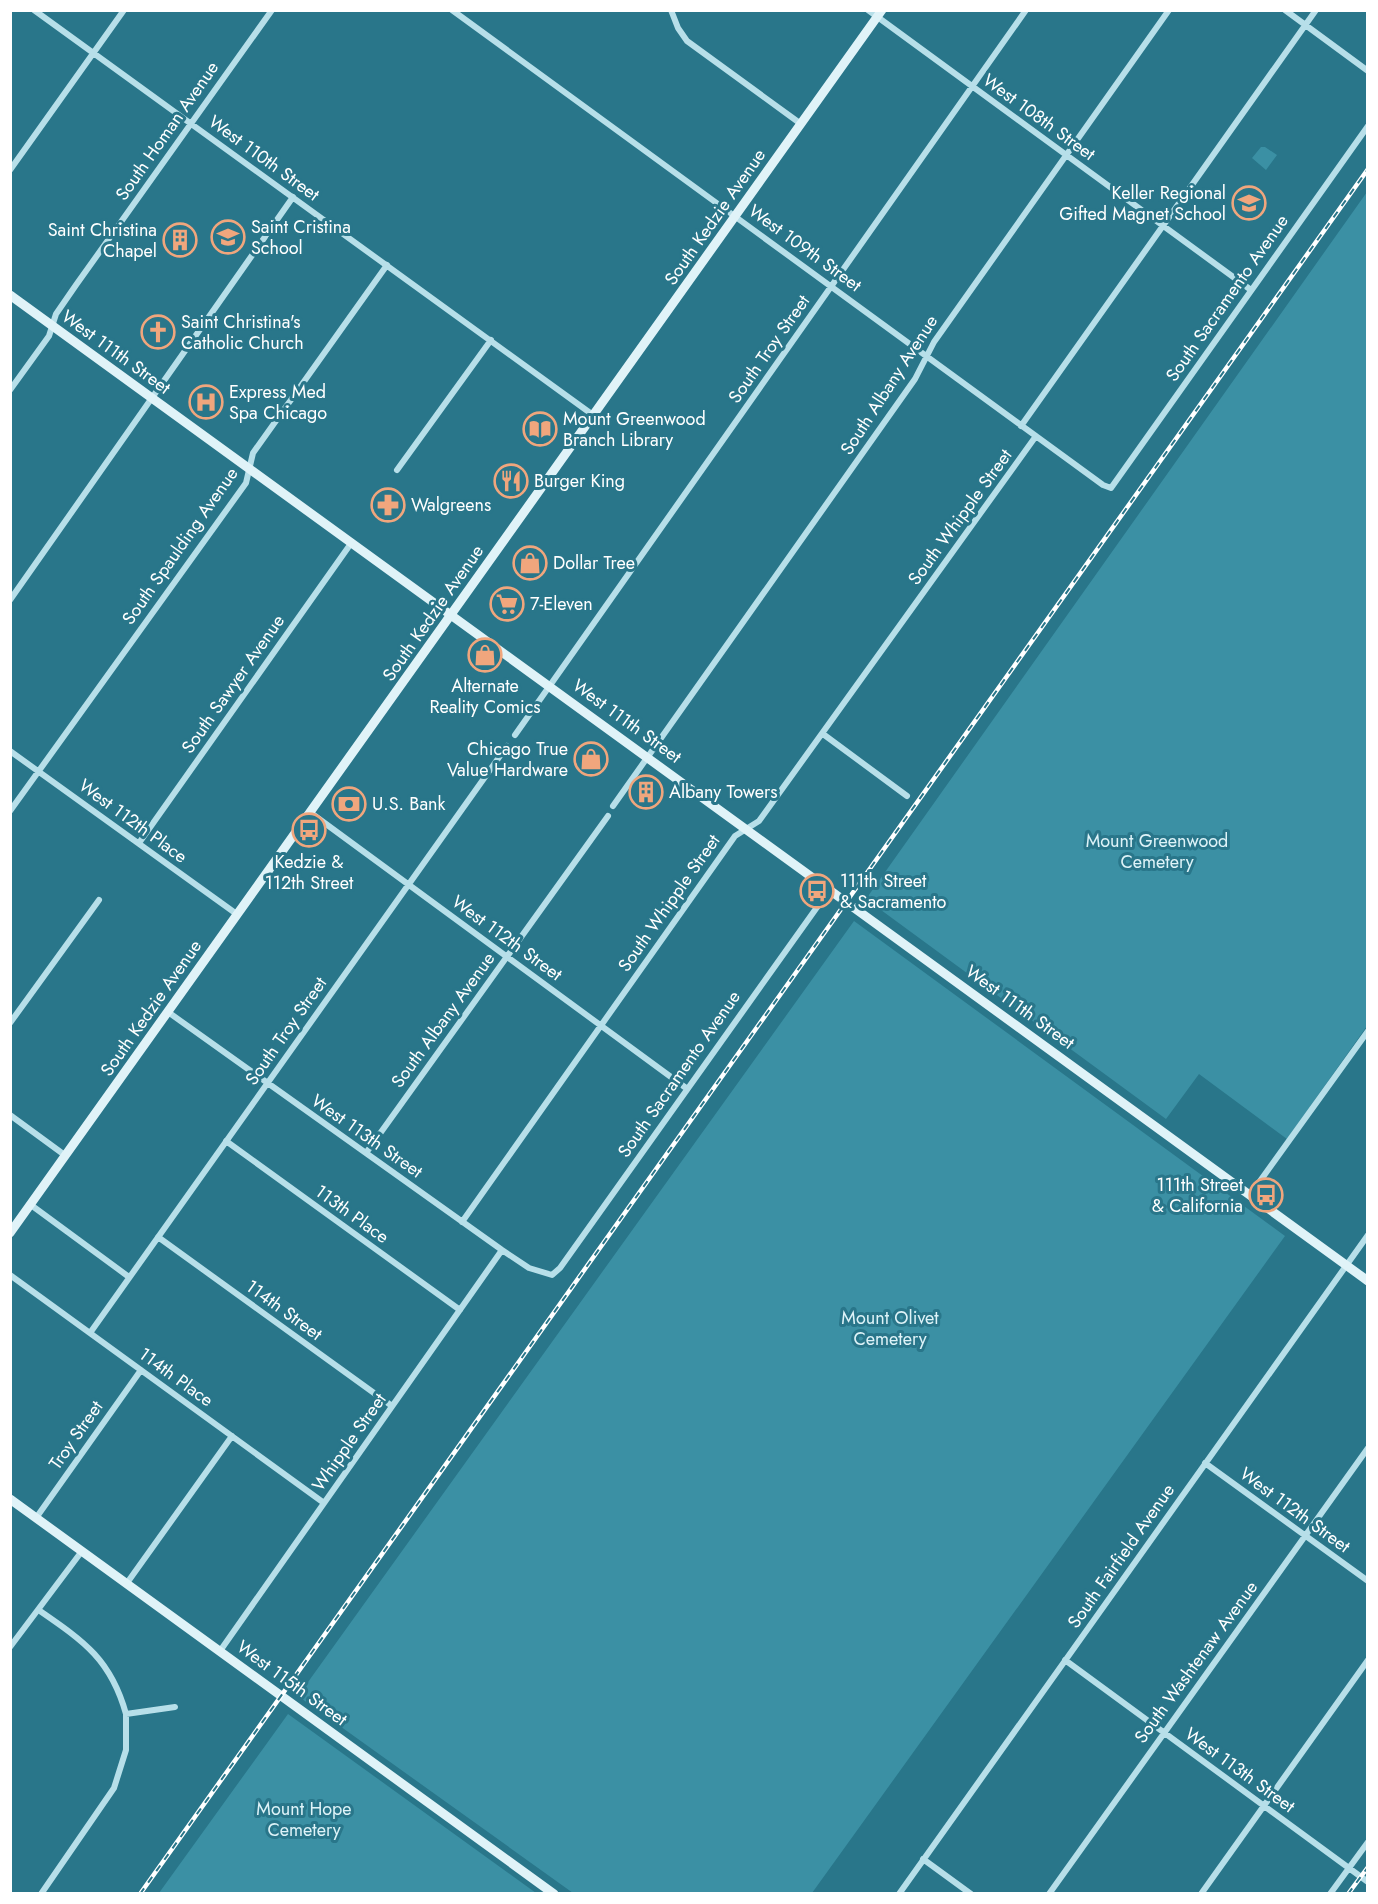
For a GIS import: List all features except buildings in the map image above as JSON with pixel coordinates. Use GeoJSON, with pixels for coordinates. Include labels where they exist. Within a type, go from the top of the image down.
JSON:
{"type":"FeatureCollection","features":[{"type":"Feature","properties":{"kind":"main road","name":"South Kedzie Avenue"},"geometry":{"type":"LineString","coordinates":[[10,1233],[879,14]]}},
{"type":"Feature","properties":{"kind":"main road","name":"West 111th Street"},"geometry":{"type":"LineString","coordinates":[[10,296],[550,685],[1368,1281]]}},
{"type":"Feature","properties":{"kind":"main road","name":"West 115th Street"},"geometry":{"type":"LineString","coordinates":[[10,1499],[554,1893]]}},
{"type":"Feature","properties":{"kind":"street","name":"West 110th Street"},"geometry":{"type":"LineString","coordinates":[[34,10],[593,415]]}},
{"type":"Feature","properties":{"kind":"street"},"geometry":{"type":"LineString","coordinates":[[10,170],[124,10]]}},
{"type":"Feature","properties":{"kind":"street","name":"South Homan Avenue"},"geometry":{"type":"LineString","coordinates":[[10,390],[49,336],[56,314],[272,10]]}},
{"type":"Feature","properties":{"kind":"street","name":"West 109th Street"},"geometry":{"type":"LineString","coordinates":[[452,10],[1021,426],[1103,485],[1111,488]]}},
{"type":"Feature","properties":{"kind":"street"},"geometry":{"type":"LineString","coordinates":[[671,10],[678,28],[687,40],[801,124]]}},
{"type":"Feature","properties":{"kind":"street","name":"West 108th Street"},"geometry":{"type":"LineString","coordinates":[[868,10],[879,14],[972,87],[1251,290]]}},
{"type":"Feature","properties":{"kind":"street","name":"South Troy Street"},"geometry":{"type":"LineString","coordinates":[[515,735],[1026,10]]}},
{"type":"Feature","properties":{"kind":"street","name":"South Albany Avenue"},"geometry":{"type":"LineString","coordinates":[[613,806],[915,379],[934,342],[1169,10]]}},
{"type":"Feature","properties":{"kind":"street"},"geometry":{"type":"LineString","coordinates":[[1285,10],[1368,71]]}},
{"type":"Feature","properties":{"kind":"street"},"geometry":{"type":"LineString","coordinates":[[1021,426],[1316,10]]}},
{"type":"Feature","properties":{"kind":"street","name":"South Sacramento Avenue"},"geometry":{"type":"LineString","coordinates":[[1111,488],[1368,126]]}},
{"type":"Feature","properties":{"kind":"street"},"geometry":{"type":"LineString","coordinates":[[10,600],[293,198]]}},
{"type":"Feature","properties":{"kind":"street","name":"South Spaulding Avenue"},"geometry":{"type":"LineString","coordinates":[[10,811],[246,483],[253,453],[387,265]]}},
{"type":"Feature","properties":{"kind":"street"},"geometry":{"type":"LineString","coordinates":[[397,470],[491,340]]}},
{"type":"Feature","properties":{"kind":"street","name":"South Whipple Street"},"geometry":{"type":"LineString","coordinates":[[462,1222],[735,837],[759,821],[1036,436]]}},
{"type":"Feature","properties":{"kind":"street","name":"South Sawyer Avenue"},"geometry":{"type":"LineString","coordinates":[[139,843],[352,542]]}},
{"type":"Feature","properties":{"kind":"street"},"geometry":{"type":"LineString","coordinates":[[823,734],[908,796]]}},
{"type":"Feature","properties":{"kind":"street","name":"South Troy Street"},"geometry":{"type":"LineString","coordinates":[[90,1333],[507,746]]}},
{"type":"Feature","properties":{"kind":"street","name":"West 112th Place"},"geometry":{"type":"LineString","coordinates":[[10,751],[238,915]]}},
{"type":"Feature","properties":{"kind":"street","name":"West 112th Street"},"geometry":{"type":"LineString","coordinates":[[310,813],[686,1088]]}},
{"type":"Feature","properties":{"kind":"street","name":"South Albany Avenue"},"geometry":{"type":"LineString","coordinates":[[366,1153],[608,816]]}},
{"type":"Feature","properties":{"kind":"street","name":"South Sacramento Avenue"},"geometry":{"type":"LineString","coordinates":[[552,1275],[560,1268],[686,1088],[830,889]]}},
{"type":"Feature","properties":{"kind":"street"},"geometry":{"type":"LineString","coordinates":[[10,1023],[99,900]]}},
{"type":"Feature","properties":{"kind":"street","name":"West 113th Street"},"geometry":{"type":"LineString","coordinates":[[168,1012],[502,1250],[529,1268],[552,1275]]}},
{"type":"Feature","properties":{"kind":"street"},"geometry":{"type":"LineString","coordinates":[[1250,1195],[1368,1031]]}},
{"type":"Feature","properties":{"kind":"street"},"geometry":{"type":"LineString","coordinates":[[10,1115],[66,1156]]}},
{"type":"Feature","properties":{"kind":"street","name":"113th Place"},"geometry":{"type":"LineString","coordinates":[[226,1141],[460,1310]]}},
{"type":"Feature","properties":{"kind":"street"},"geometry":{"type":"LineString","coordinates":[[31,1205],[129,1277]]}},
{"type":"Feature","properties":{"kind":"street","name":"South Fairfield Avenue"},"geometry":{"type":"LineString","coordinates":[[898,1893],[1368,1235]]}},
{"type":"Feature","properties":{"kind":"street","name":"114th Street"},"geometry":{"type":"LineString","coordinates":[[158,1237],[392,1406]]}},
{"type":"Feature","properties":{"kind":"street","name":"Whipple Street"},"geometry":{"type":"LineString","coordinates":[[220,1651],[502,1250]]}},
{"type":"Feature","properties":{"kind":"street","name":"114th Place"},"geometry":{"type":"LineString","coordinates":[[10,1275],[324,1503]]}},
{"type":"Feature","properties":{"kind":"street","name":"Troy Street"},"geometry":{"type":"LineString","coordinates":[[36,1518],[141,1370]]}},
{"type":"Feature","properties":{"kind":"street"},"geometry":{"type":"LineString","coordinates":[[127,1583],[232,1436]]}},
{"type":"Feature","properties":{"kind":"street","name":"South Washtenaw Avenue"},"geometry":{"type":"LineString","coordinates":[[1048,1893],[1368,1448]]}},
{"type":"Feature","properties":{"kind":"street","name":"West 112th Street"},"geometry":{"type":"LineString","coordinates":[[1205,1463],[1368,1581]]}},
{"type":"Feature","properties":{"kind":"street"},"geometry":{"type":"LineString","coordinates":[[10,1647],[40,1611],[82,1551]]}},
{"type":"Feature","properties":{"kind":"street"},"geometry":{"type":"LineString","coordinates":[[40,1611],[97,1654],[113,1677],[126,1714],[126,1750],[114,1788],[41,1893]]}},
{"type":"Feature","properties":{"kind":"street","name":"West 113th Street"},"geometry":{"type":"LineString","coordinates":[[1065,1660],[1368,1882]]}},
{"type":"Feature","properties":{"kind":"street"},"geometry":{"type":"LineString","coordinates":[[1201,1893],[1368,1660]]}},
{"type":"Feature","properties":{"kind":"street"},"geometry":{"type":"LineString","coordinates":[[126,1714],[175,1707]]}},
{"type":"Feature","properties":{"kind":"street"},"geometry":{"type":"LineString","coordinates":[[1330,1893],[1368,1842]]}},
{"type":"Feature","properties":{"kind":"street"},"geometry":{"type":"LineString","coordinates":[[924,1858],[971,1893]]}},
{"type":"Feature","properties":{"kind":"green space"},"geometry":{"type":"Polygon","coordinates":[[[1261,147],[1277,155],[1266,170],[1252,158],[1261,147]]]}},
{"type":"Feature","properties":{"kind":"green space","name":"Mount Greenwood Cemetery"},"geometry":{"type":"Polygon","coordinates":[[[1367,192],[1367,1026],[1287,1139],[1199,1074],[1166,1119],[866,899],[1367,192]]]}},
{"type":"Feature","properties":{"kind":"green space","name":"Mount Olivet Cemetery"},"geometry":{"type":"Polygon","coordinates":[[[854,921],[1285,1236],[812,1893],[573,1893],[298,1696],[854,921]]]}},
{"type":"Feature","properties":{"kind":"green space","name":"Mount Hope Cemetery"},"geometry":{"type":"Polygon","coordinates":[[[288,1714],[536,1893],[159,1893],[288,1714]]]}},
{"type":"Feature","properties":{"kind":"railway"},"geometry":{"type":"LineString","coordinates":[[140,1894],[1368,169]]}},
{"type":"Feature","properties":{"kind":"railway"},"geometry":{"type":"LineString","coordinates":[[1348,1894],[1368,1867]]}},
{"type":"Feature","properties":{"kind":"place","name":"Keller Regional Gifted Magnet School"},"geometry":{"type":"Point","coordinates":[1249,203]}},
{"type":"Feature","properties":{"kind":"place","name":"Saint Cristina School"},"geometry":{"type":"Point","coordinates":[228,237]}},
{"type":"Feature","properties":{"kind":"place","name":"Saint Christina Chapel"},"geometry":{"type":"Point","coordinates":[180,240]}},
{"type":"Feature","properties":{"kind":"place","name":"Saint Christina's Catholic Church"},"geometry":{"type":"Point","coordinates":[158,332]}},
{"type":"Feature","properties":{"kind":"place","name":"Express Med Spa Chicago"},"geometry":{"type":"Point","coordinates":[206,402]}},
{"type":"Feature","properties":{"kind":"place","name":"Mount Greenwood Branch Library"},"geometry":{"type":"Point","coordinates":[540,429]}},
{"type":"Feature","properties":{"kind":"place","name":"Burger King"},"geometry":{"type":"Point","coordinates":[511,481]}},
{"type":"Feature","properties":{"kind":"place","name":"Walgreens"},"geometry":{"type":"Point","coordinates":[388,505]}},
{"type":"Feature","properties":{"kind":"place","name":"Dollar Tree"},"geometry":{"type":"Point","coordinates":[530,563]}},
{"type":"Feature","properties":{"kind":"place","name":"7-Eleven"},"geometry":{"type":"Point","coordinates":[507,604]}},
{"type":"Feature","properties":{"kind":"place","name":"Alternate Reality Comics"},"geometry":{"type":"Point","coordinates":[485,655]}},
{"type":"Feature","properties":{"kind":"place","name":"Chicago True Value Hardware"},"geometry":{"type":"Point","coordinates":[591,759]}},
{"type":"Feature","properties":{"kind":"place","name":"Albany Towers"},"geometry":{"type":"Point","coordinates":[646,792]}},
{"type":"Feature","properties":{"kind":"place","name":"U.S. Bank"},"geometry":{"type":"Point","coordinates":[349,804]}},
{"type":"Feature","properties":{"kind":"place","name":"Kedzie & 112th Street"},"geometry":{"type":"Point","coordinates":[309,830]}},
{"type":"Feature","properties":{"kind":"place","name":"111th Street & Sacramento"},"geometry":{"type":"Point","coordinates":[817,891]}},
{"type":"Feature","properties":{"kind":"place","name":"111th Street & California"},"geometry":{"type":"Point","coordinates":[1266,1195]}}]}
